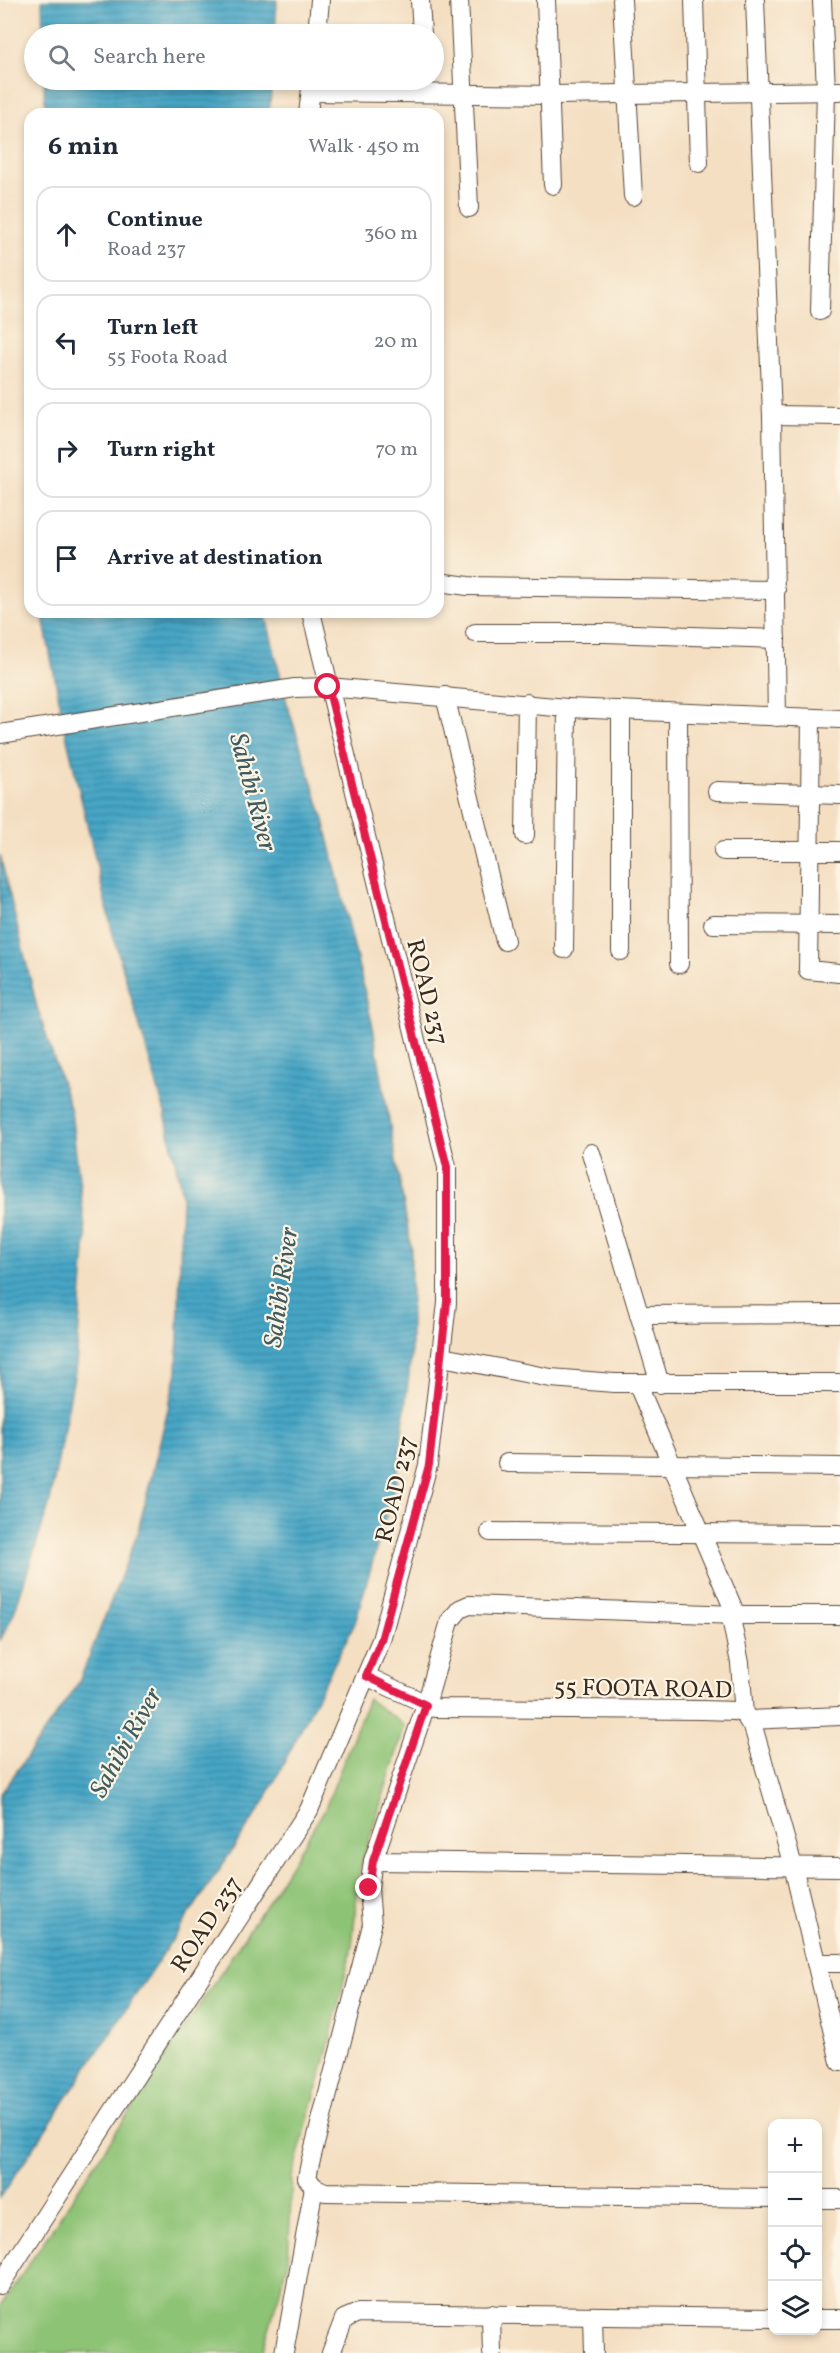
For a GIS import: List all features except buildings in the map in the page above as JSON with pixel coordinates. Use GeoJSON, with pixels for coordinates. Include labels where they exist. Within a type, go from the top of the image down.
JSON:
{"type":"FeatureCollection","features":[{"type":"Feature","properties":{"kind":"street"},"geometry":{"type":"LineString","coordinates":[[317,24],[320,0]]}},
{"type":"Feature","properties":{"kind":"street"},"geometry":{"type":"LineString","coordinates":[[420,0],[421,24]]}},
{"type":"Feature","properties":{"kind":"street"},"geometry":{"type":"LineString","coordinates":[[459,0],[469,208]]}},
{"type":"Feature","properties":{"kind":"street"},"geometry":{"type":"LineString","coordinates":[[546,0],[552,95],[553,185]]}},
{"type":"Feature","properties":{"kind":"street"},"geometry":{"type":"LineString","coordinates":[[622,0],[633,196]]}},
{"type":"Feature","properties":{"kind":"street"},"geometry":{"type":"LineString","coordinates":[[694,0],[699,163]]}},
{"type":"Feature","properties":{"kind":"street"},"geometry":{"type":"LineString","coordinates":[[755,0],[772,415],[777,717]]}},
{"type":"Feature","properties":{"kind":"street"},"geometry":{"type":"LineString","coordinates":[[820,311],[833,91],[822,0]]}},
{"type":"Feature","properties":{"kind":"street"},"geometry":{"type":"LineString","coordinates":[[309,108],[311,90]]}},
{"type":"Feature","properties":{"kind":"street"},"geometry":{"type":"LineString","coordinates":[[443,90],[465,94],[552,95],[833,91]]}},
{"type":"Feature","properties":{"kind":"street"},"geometry":{"type":"LineString","coordinates":[[772,415],[840,416]]}},
{"type":"Feature","properties":{"kind":"street"},"geometry":{"type":"LineString","coordinates":[[444,583],[468,586],[776,590]]}},
{"type":"Feature","properties":{"kind":"street","name":"ROAD 237"},"geometry":{"type":"LineString","coordinates":[[0,2285],[309,1810],[381,1640],[429,1465],[447,1302],[447,1167],[312,618]]}},
{"type":"Feature","properties":{"kind":"street"},"geometry":{"type":"LineString","coordinates":[[475,633],[605,633],[776,639]]}},
{"type":"Feature","properties":{"kind":"street"},"geometry":{"type":"LineString","coordinates":[[0,734],[295,688],[328,687],[567,708],[840,718]]}},
{"type":"Feature","properties":{"kind":"street"},"geometry":{"type":"LineString","coordinates":[[446,696],[506,941]]}},
{"type":"Feature","properties":{"kind":"street"},"geometry":{"type":"LineString","coordinates":[[525,835],[527,703]]}},
{"type":"Feature","properties":{"kind":"street"},"geometry":{"type":"LineString","coordinates":[[564,949],[567,708]]}},
{"type":"Feature","properties":{"kind":"street"},"geometry":{"type":"LineString","coordinates":[[621,710],[621,951]]}},
{"type":"Feature","properties":{"kind":"street"},"geometry":{"type":"LineString","coordinates":[[678,713],[679,964]]}},
{"type":"Feature","properties":{"kind":"street"},"geometry":{"type":"LineString","coordinates":[[811,718],[808,970],[839,973]]}},
{"type":"Feature","properties":{"kind":"street"},"geometry":{"type":"LineString","coordinates":[[717,791],[840,795]]}},
{"type":"Feature","properties":{"kind":"street"},"geometry":{"type":"LineString","coordinates":[[723,850],[840,851]]}},
{"type":"Feature","properties":{"kind":"street"},"geometry":{"type":"LineString","coordinates":[[713,924],[840,925]]}},
{"type":"Feature","properties":{"kind":"street"},"geometry":{"type":"LineString","coordinates":[[591,1153],[660,1384]]}},
{"type":"Feature","properties":{"kind":"street"},"geometry":{"type":"LineString","coordinates":[[639,1315],[840,1314]]}},
{"type":"Feature","properties":{"kind":"street"},"geometry":{"type":"LineString","coordinates":[[442,1357],[551,1378],[660,1384],[840,1383]]}},
{"type":"Feature","properties":{"kind":"street"},"geometry":{"type":"LineString","coordinates":[[637,1383],[733,1614],[747,1718],[840,1716]]}},
{"type":"Feature","properties":{"kind":"street"},"geometry":{"type":"LineString","coordinates":[[507,1463],[840,1467]]}},
{"type":"Feature","properties":{"kind":"street"},"geometry":{"type":"LineString","coordinates":[[490,1532],[840,1534]]}},
{"type":"Feature","properties":{"kind":"street"},"geometry":{"type":"LineString","coordinates":[[768,2198],[325,2192],[314,2187],[307,2178],[372,1925],[369,1888],[373,1861],[426,1705],[450,1621],[460,1609],[469,1605],[733,1614],[840,1615]]}},
{"type":"Feature","properties":{"kind":"street","name":"55 FOOTA ROAD"},"geometry":{"type":"LineString","coordinates":[[366,1676],[426,1705],[446,1709],[702,1710],[735,1711],[747,1718],[793,1866],[840,2062]]}},
{"type":"Feature","properties":{"kind":"street"},"geometry":{"type":"LineString","coordinates":[[373,1861],[840,1867]]}},
{"type":"Feature","properties":{"kind":"street"},"geometry":{"type":"LineString","coordinates":[[816,1963],[840,1963]]}},
{"type":"Feature","properties":{"kind":"street"},"geometry":{"type":"LineString","coordinates":[[284,2353],[314,2187]]}},
{"type":"Feature","properties":{"kind":"street"},"geometry":{"type":"LineString","coordinates":[[822,2199],[840,2199]]}},
{"type":"Feature","properties":{"kind":"street"},"geometry":{"type":"LineString","coordinates":[[331,2353],[344,2319],[358,2313],[768,2318]]}},
{"type":"Feature","properties":{"kind":"street"},"geometry":{"type":"LineString","coordinates":[[491,2314],[492,2353]]}},
{"type":"Feature","properties":{"kind":"street"},"geometry":{"type":"LineString","coordinates":[[593,2316],[594,2353]]}},
{"type":"Feature","properties":{"kind":"street"},"geometry":{"type":"LineString","coordinates":[[822,2319],[840,2319]]}},
{"type":"Feature","properties":{"kind":"green space"},"geometry":{"type":"Polygon","coordinates":[[[368,1699],[405,1726],[359,1872],[352,1947],[326,2056],[292,2176],[288,2264],[262,2353],[0,2353],[0,2308],[268,1901],[325,1809],[368,1699]]]}},
{"type":"Feature","properties":{"kind":"water"},"geometry":{"type":"Polygon","coordinates":[[[42,0],[277,0],[276,24],[43,24],[42,0]]]}},
{"type":"Feature","properties":{"kind":"water"},"geometry":{"type":"Polygon","coordinates":[[[44,90],[271,90],[270,108],[45,108],[44,90]]]}},
{"type":"Feature","properties":{"kind":"water","name":"Sahibi River"},"geometry":{"type":"Polygon","coordinates":[[[43,618],[266,618],[288,707],[324,820],[373,1027],[411,1247],[411,1356],[397,1477],[355,1623],[263,1804],[0,2198],[0,1795],[79,1682],[137,1535],[177,1372],[182,1195],[165,1113],[113,935],[65,730],[43,618]]]}},
{"type":"Feature","properties":{"kind":"water"},"geometry":{"type":"Polygon","coordinates":[[[0,855],[37,1007],[71,1111],[86,1237],[76,1366],[50,1502],[14,1613],[0,1641],[0,855]]]}},
{"type":"Feature","properties":{"kind":"route"},"geometry":{"type":"LineString","coordinates":[[328,687],[447,1167],[447,1302],[429,1465],[381,1640],[366,1676],[426,1705],[373,1861],[369,1888]]}}]}
